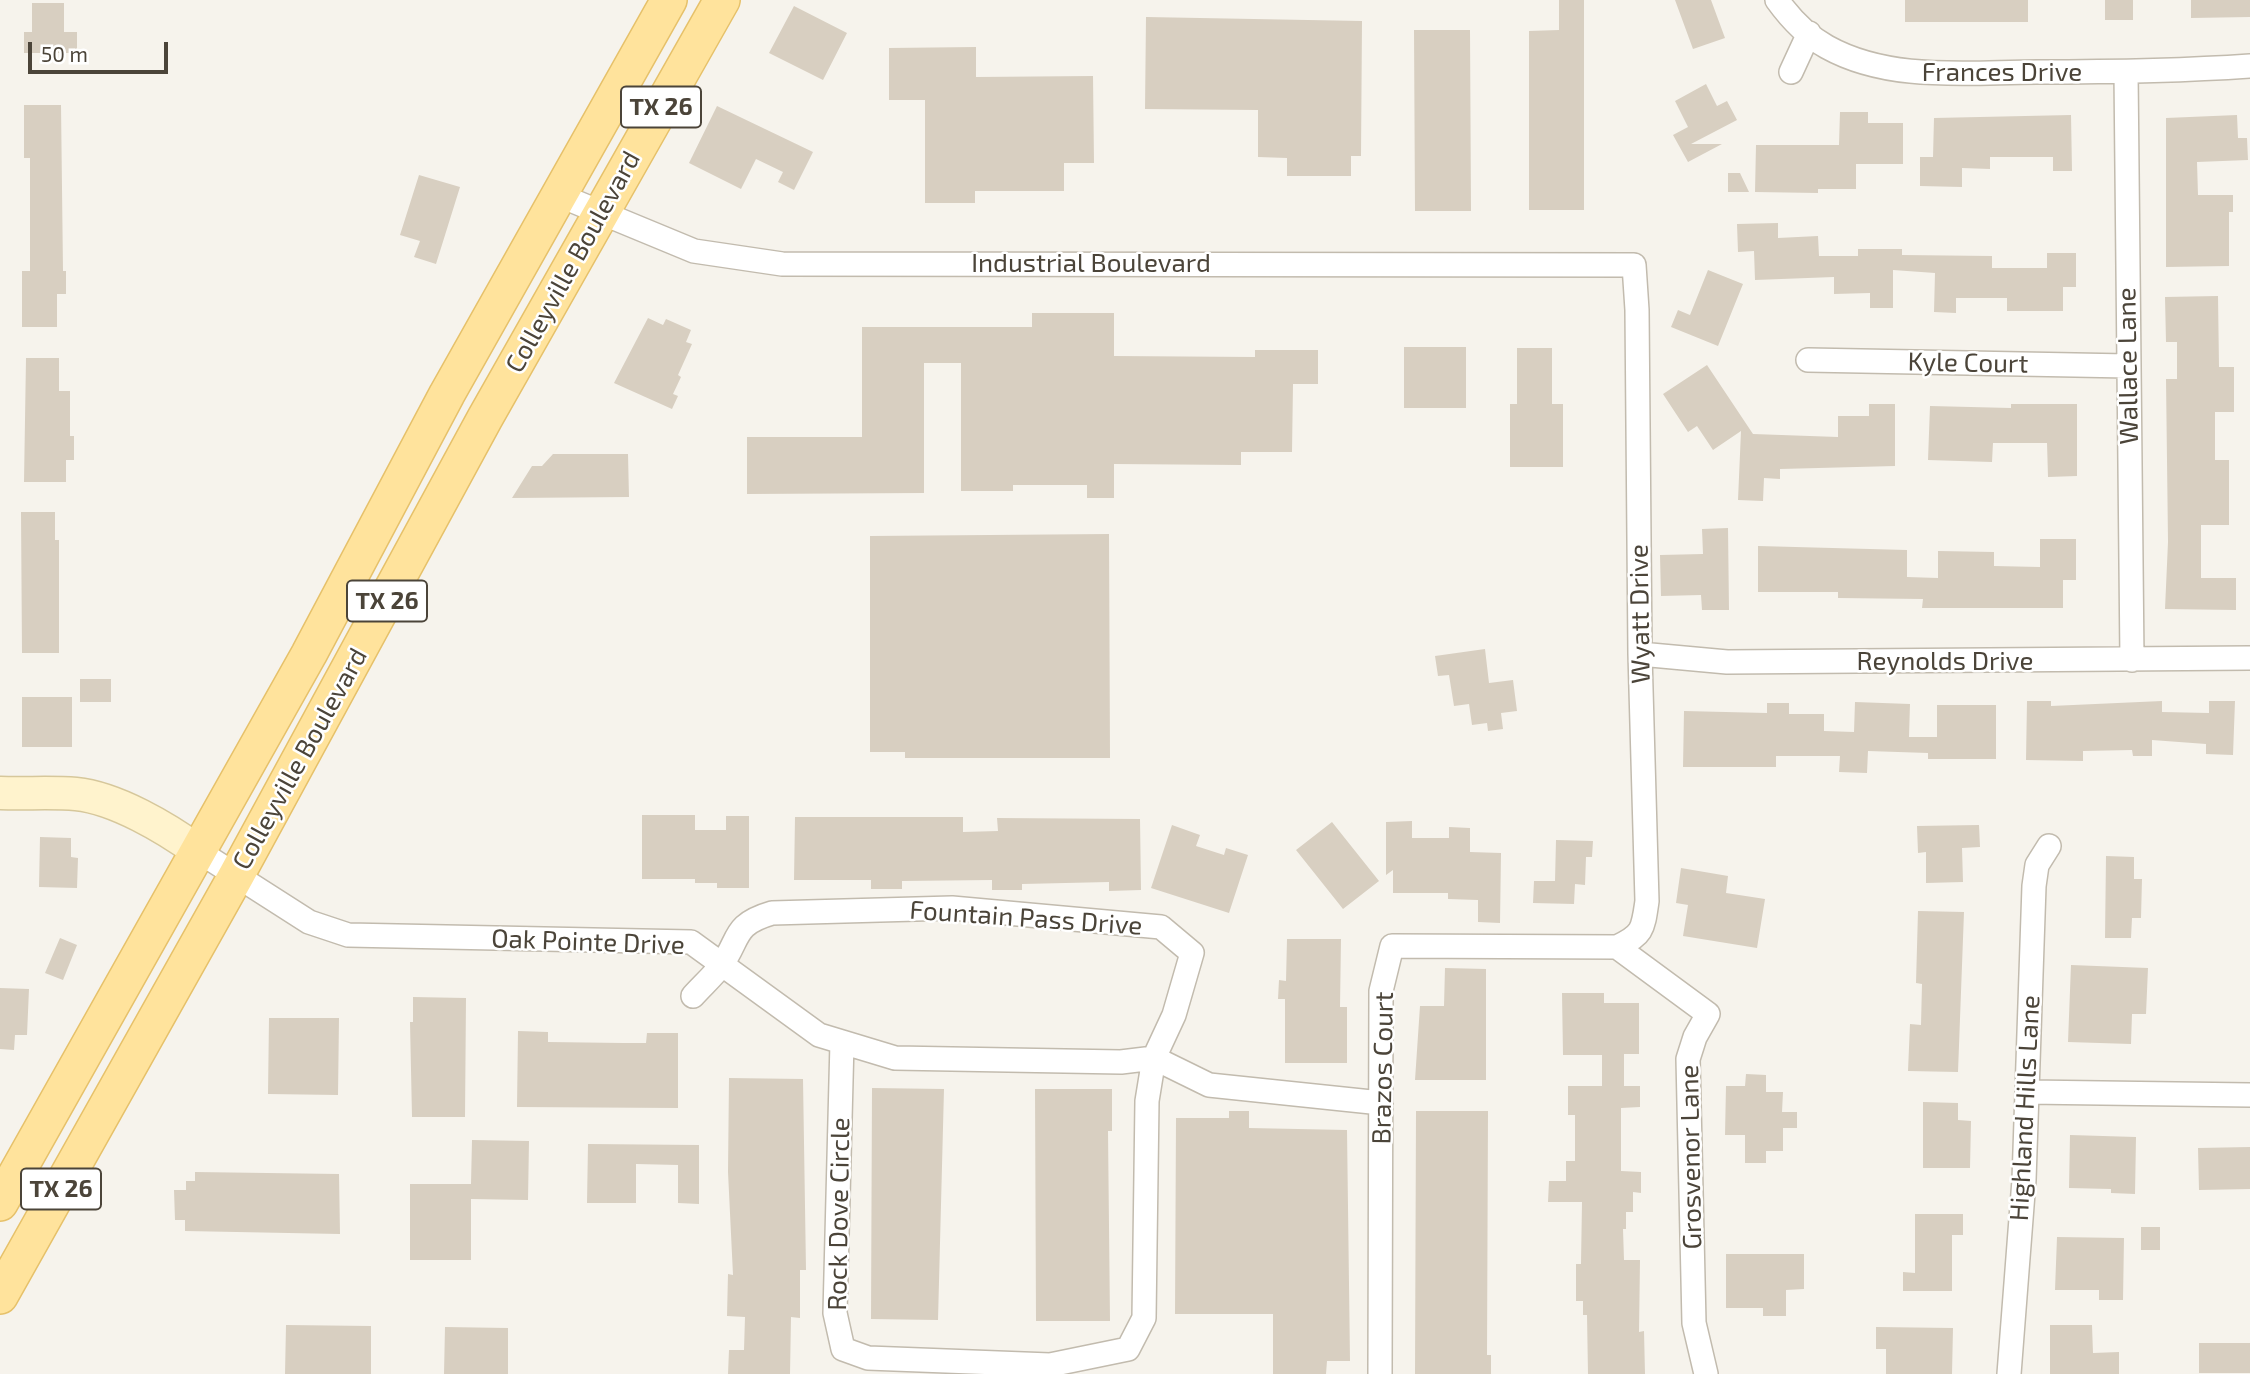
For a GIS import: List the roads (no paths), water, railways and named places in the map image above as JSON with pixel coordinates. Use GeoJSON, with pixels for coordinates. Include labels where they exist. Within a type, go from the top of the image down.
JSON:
{"type":"FeatureCollection","features":[{"type":"Feature","properties":{"kind":"main road","name":"Colleyville Boulevard"},"geometry":{"type":"LineString","coordinates":[[0,1203],[309,654],[447,394],[561,196],[669,0]]}},
{"type":"Feature","properties":{"kind":"main road","name":"Colleyville Boulevard"},"geometry":{"type":"LineString","coordinates":[[0,1296],[236,876],[600,213],[722,0]]}},
{"type":"Feature","properties":{"kind":"main road"},"geometry":{"type":"LineString","coordinates":[[0,793],[79,794],[138,814],[168,829],[198,851]]}},
{"type":"Feature","properties":{"kind":"street","name":"Frances Drive"},"geometry":{"type":"LineString","coordinates":[[1777,0],[1790,18],[1827,47],[1849,56],[1912,73],[2126,72],[2250,66]]}},
{"type":"Feature","properties":{"kind":"street"},"geometry":{"type":"LineString","coordinates":[[1791,72],[1809,33]]}},
{"type":"Feature","properties":{"kind":"street","name":"Wallace Lane"},"geometry":{"type":"LineString","coordinates":[[2126,72],[2132,660]]}},
{"type":"Feature","properties":{"kind":"street","name":"Industrial Boulevard"},"geometry":{"type":"LineString","coordinates":[[561,196],[694,251],[782,264],[1634,265]]}},
{"type":"Feature","properties":{"kind":"street","name":"Wyatt Drive"},"geometry":{"type":"LineString","coordinates":[[1616,947],[1635,939],[1644,926],[1647,901],[1634,265]]}},
{"type":"Feature","properties":{"kind":"street","name":"Kyle Court"},"geometry":{"type":"LineString","coordinates":[[1808,360],[2128,366]]}},
{"type":"Feature","properties":{"kind":"street","name":"Reynolds Drive"},"geometry":{"type":"LineString","coordinates":[[1640,654],[1727,662],[2250,658]]}},
{"type":"Feature","properties":{"kind":"street","name":"Highland Hills Lane"},"geometry":{"type":"LineString","coordinates":[[2008,1374],[2028,1092],[2034,886],[2037,865],[2049,846]]}},
{"type":"Feature","properties":{"kind":"street","name":"Oak Pointe Drive"},"geometry":{"type":"LineString","coordinates":[[198,851],[309,922],[348,935],[691,942],[819,1035],[895,1058],[1121,1062],[1154,1058]]}},
{"type":"Feature","properties":{"kind":"street","name":"Fountain Pass Drive"},"geometry":{"type":"LineString","coordinates":[[722,965],[733,939],[751,919],[772,913],[952,908],[1161,927],[1192,953],[1174,1015],[1154,1058]]}},
{"type":"Feature","properties":{"kind":"street","name":"Brazos Court"},"geometry":{"type":"LineString","coordinates":[[1380,1374],[1381,991],[1392,946],[1616,947]]}},
{"type":"Feature","properties":{"kind":"street","name":"Grosvenor Lane"},"geometry":{"type":"LineString","coordinates":[[1616,947],[1708,1014],[1695,1037],[1688,1059],[1694,1323],[1706,1374]]}},
{"type":"Feature","properties":{"kind":"street"},"geometry":{"type":"LineString","coordinates":[[693,996],[722,965]]}},
{"type":"Feature","properties":{"kind":"street","name":"Rock Dove Circle"},"geometry":{"type":"LineString","coordinates":[[842,1042],[835,1313],[844,1349],[867,1357],[1050,1365],[1128,1349],[1144,1318],[1147,1101],[1154,1058]]}},
{"type":"Feature","properties":{"kind":"street"},"geometry":{"type":"LineString","coordinates":[[1154,1058],[1209,1085],[1381,1103]]}},
{"type":"Feature","properties":{"kind":"street"},"geometry":{"type":"LineString","coordinates":[[2028,1092],[2250,1095]]}}]}
